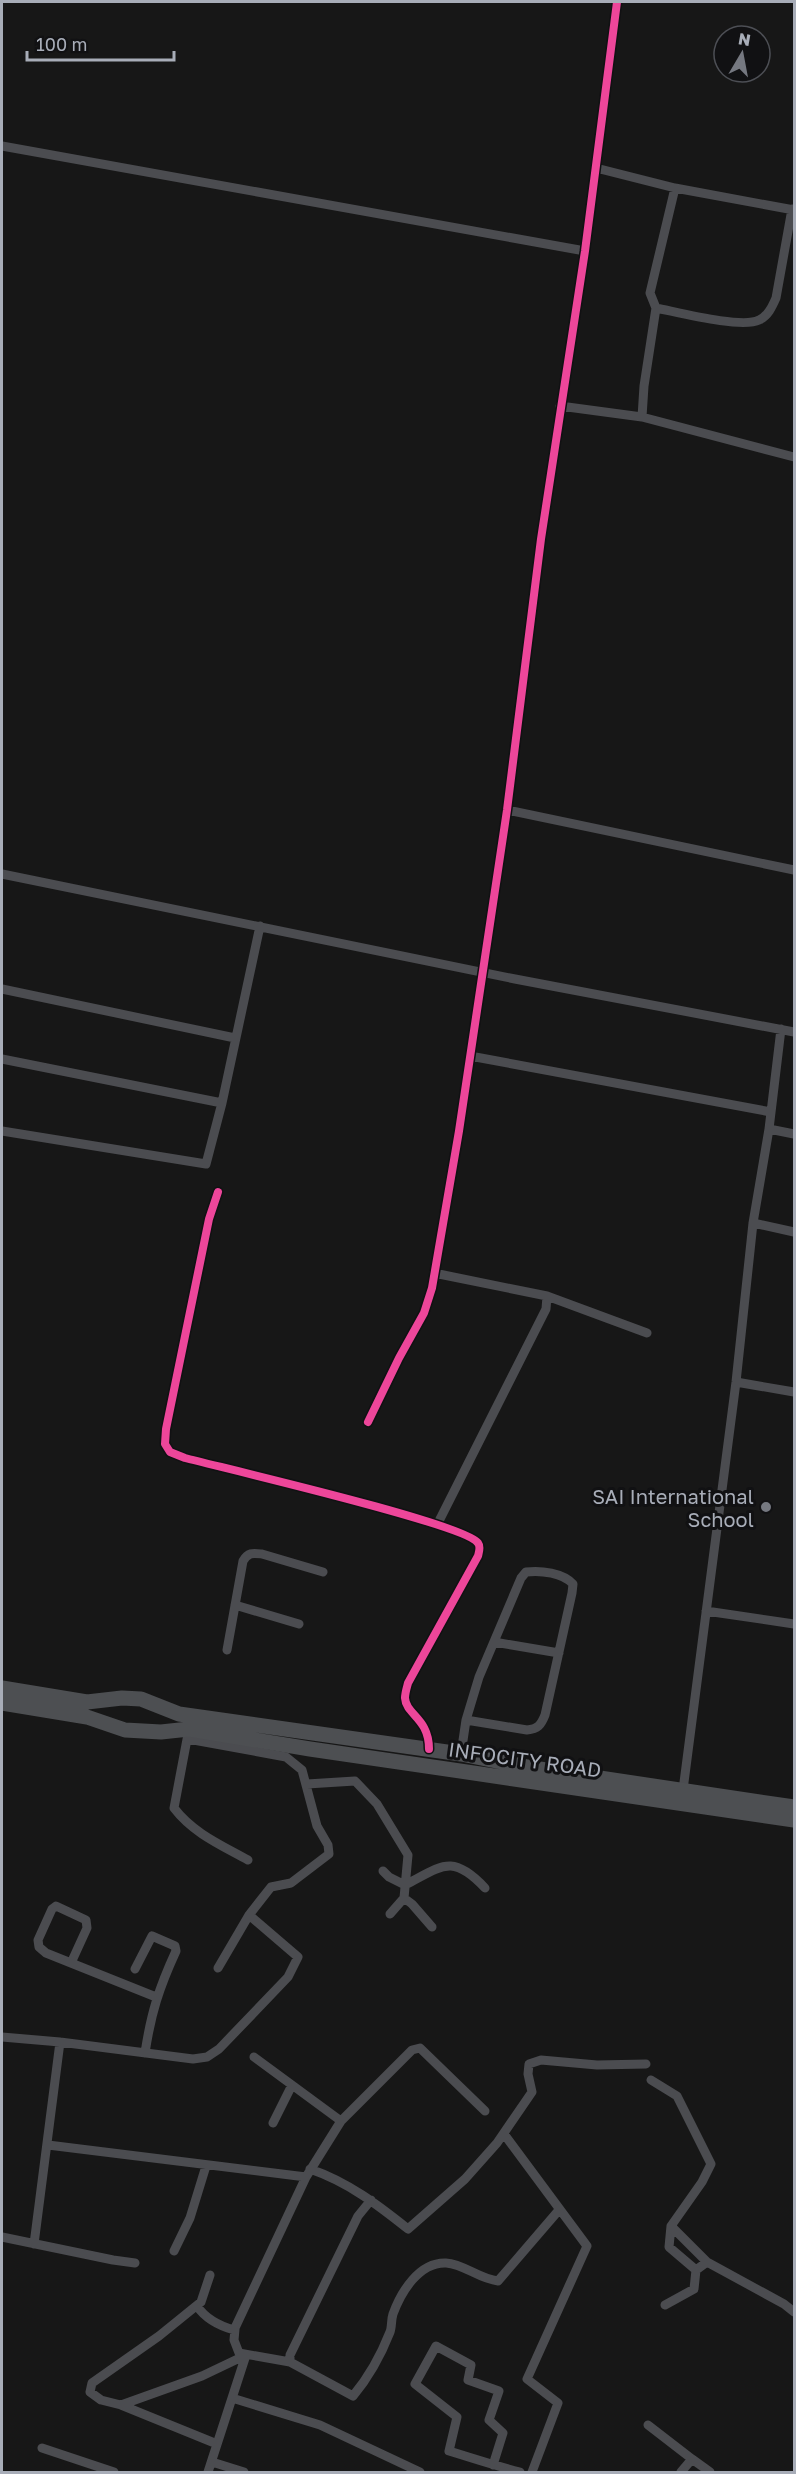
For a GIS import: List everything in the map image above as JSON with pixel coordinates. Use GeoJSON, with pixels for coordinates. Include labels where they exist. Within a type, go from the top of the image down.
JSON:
{"type":"FeatureCollection","features":[{"type":"Feature","properties":{"kind":"main road","name":"INFOCITY ROAD"},"geometry":{"type":"LineString","coordinates":[[2,1688],[87,1709],[125,1730],[160,1732],[183,1728],[429,1749],[598,1784],[795,1820]]}},
{"type":"Feature","properties":{"kind":"main road","name":"INFOCITY ROAD"},"geometry":{"type":"LineString","coordinates":[[2,1703],[87,1709],[122,1698],[141,1699],[183,1728],[310,1749],[598,1784],[683,1790],[795,1807]]}},
{"type":"Feature","properties":{"kind":"street"},"geometry":{"type":"LineString","coordinates":[[368,1422],[424,1313],[434,1273],[507,810],[560,406],[585,251],[617,2]]}},
{"type":"Feature","properties":{"kind":"street"},"geometry":{"type":"LineString","coordinates":[[2,146],[585,251]]}},
{"type":"Feature","properties":{"kind":"street"},"geometry":{"type":"LineString","coordinates":[[596,168],[675,188],[793,209],[776,298],[770,310],[758,321],[736,323],[656,308]]}},
{"type":"Feature","properties":{"kind":"street"},"geometry":{"type":"LineString","coordinates":[[642,417],[644,386],[656,308],[650,294],[675,188]]}},
{"type":"Feature","properties":{"kind":"street"},"geometry":{"type":"LineString","coordinates":[[560,406],[642,417],[795,457]]}},
{"type":"Feature","properties":{"kind":"street"},"geometry":{"type":"LineString","coordinates":[[507,810],[795,870]]}},
{"type":"Feature","properties":{"kind":"street"},"geometry":{"type":"LineString","coordinates":[[2,873],[483,972],[795,1032]]}},
{"type":"Feature","properties":{"kind":"street"},"geometry":{"type":"LineString","coordinates":[[2,1131],[206,1164],[222,1103],[260,926]]}},
{"type":"Feature","properties":{"kind":"street"},"geometry":{"type":"LineString","coordinates":[[2,990],[235,1038]]}},
{"type":"Feature","properties":{"kind":"street"},"geometry":{"type":"LineString","coordinates":[[683,1790],[736,1382],[753,1223],[769,1129],[781,1029]]}},
{"type":"Feature","properties":{"kind":"street"},"geometry":{"type":"LineString","coordinates":[[470,1056],[771,1112]]}},
{"type":"Feature","properties":{"kind":"street"},"geometry":{"type":"LineString","coordinates":[[2,1059],[222,1103]]}},
{"type":"Feature","properties":{"kind":"street"},"geometry":{"type":"LineString","coordinates":[[769,1129],[795,1134]]}},
{"type":"Feature","properties":{"kind":"street"},"geometry":{"type":"LineString","coordinates":[[218,1192],[209,1220],[165,1429],[165,1444],[170,1452],[185,1458],[312,1489],[437,1525],[472,1537],[478,1543],[480,1549],[453,1604],[408,1683],[405,1697],[408,1707],[425,1728],[429,1738],[429,1749]]}},
{"type":"Feature","properties":{"kind":"street"},"geometry":{"type":"LineString","coordinates":[[753,1223],[795,1232]]}},
{"type":"Feature","properties":{"kind":"street"},"geometry":{"type":"LineString","coordinates":[[434,1273],[547,1296],[647,1333]]}},
{"type":"Feature","properties":{"kind":"street"},"geometry":{"type":"LineString","coordinates":[[437,1525],[546,1310],[547,1296]]}},
{"type":"Feature","properties":{"kind":"street"},"geometry":{"type":"LineString","coordinates":[[736,1382],[795,1392]]}},
{"type":"Feature","properties":{"kind":"street"},"geometry":{"type":"LineString","coordinates":[[227,1650],[243,1561],[247,1555],[252,1553],[323,1572]]}},
{"type":"Feature","properties":{"kind":"street"},"geometry":{"type":"LineString","coordinates":[[461,1754],[466,1720],[479,1677],[526,1572],[563,1576],[573,1584],[572,1593],[541,1725],[527,1730],[466,1720]]}},
{"type":"Feature","properties":{"kind":"street"},"geometry":{"type":"LineString","coordinates":[[235,1605],[298,1624]]}},
{"type":"Feature","properties":{"kind":"street"},"geometry":{"type":"LineString","coordinates":[[706,1611],[795,1624]]}},
{"type":"Feature","properties":{"kind":"street"},"geometry":{"type":"LineString","coordinates":[[494,1642],[559,1653]]}},
{"type":"Feature","properties":{"kind":"street"},"geometry":{"type":"LineString","coordinates":[[218,1968],[249,1915],[271,1887],[291,1883],[328,1854],[327,1845],[317,1826],[302,1770],[286,1757],[183,1728],[174,1808],[186,1823],[200,1833],[248,1860]]}},
{"type":"Feature","properties":{"kind":"street"},"geometry":{"type":"LineString","coordinates":[[307,1784],[355,1781],[377,1804],[408,1855],[404,1898],[390,1914]]}},
{"type":"Feature","properties":{"kind":"street"},"geometry":{"type":"LineString","coordinates":[[405,1885],[428,1871],[448,1865],[463,1869],[485,1888]]}},
{"type":"Feature","properties":{"kind":"street"},"geometry":{"type":"LineString","coordinates":[[383,1871],[389,1877],[405,1885]]}},
{"type":"Feature","properties":{"kind":"street"},"geometry":{"type":"LineString","coordinates":[[404,1898],[432,1927]]}},
{"type":"Feature","properties":{"kind":"street"},"geometry":{"type":"LineString","coordinates":[[71,1963],[87,1928],[86,1920],[56,1906],[52,1908],[38,1940],[39,1947],[46,1953],[71,1963],[156,1997]]}},
{"type":"Feature","properties":{"kind":"street"},"geometry":{"type":"LineString","coordinates":[[2,2037],[193,2059],[207,2057],[219,2049],[288,1977],[298,1957],[249,1915]]}},
{"type":"Feature","properties":{"kind":"street"},"geometry":{"type":"LineString","coordinates":[[135,1969],[152,1936],[175,1946],[176,1951],[156,1997],[150,2018],[145,2053]]}},
{"type":"Feature","properties":{"kind":"street"},"geometry":{"type":"LineString","coordinates":[[34,2244],[60,2042]]}},
{"type":"Feature","properties":{"kind":"street"},"geometry":{"type":"LineString","coordinates":[[485,2110],[420,2048],[412,2050],[341,2121],[308,2173],[235,2329],[234,2340],[239,2353],[290,2362],[353,2396],[365,2382],[390,2331],[393,2315],[406,2289],[423,2268],[445,2263],[461,2267],[485,2280],[498,2282],[559,2210]]}},
{"type":"Feature","properties":{"kind":"street"},"geometry":{"type":"LineString","coordinates":[[254,2057],[341,2121]]}},
{"type":"Feature","properties":{"kind":"street"},"geometry":{"type":"LineString","coordinates":[[48,2145],[206,2166],[328,2175],[370,2200],[408,2229],[465,2179],[504,2134],[532,2091],[528,2074],[529,2064],[541,2060],[597,2065],[646,2064]]}},
{"type":"Feature","properties":{"kind":"street"},"geometry":{"type":"LineString","coordinates":[[651,2080],[677,2096],[711,2164],[702,2182],[671,2226],[669,2247],[696,2270]]}},
{"type":"Feature","properties":{"kind":"street"},"geometry":{"type":"LineString","coordinates":[[273,2123],[292,2085]]}},
{"type":"Feature","properties":{"kind":"street"},"geometry":{"type":"LineString","coordinates":[[504,2134],[587,2246],[527,2379],[558,2403],[534,2471]]}},
{"type":"Feature","properties":{"kind":"street"},"geometry":{"type":"LineString","coordinates":[[174,2251],[190,2218],[206,2166]]}},
{"type":"Feature","properties":{"kind":"street"},"geometry":{"type":"LineString","coordinates":[[290,2362],[290,2355],[358,2216],[370,2200]]}},
{"type":"Feature","properties":{"kind":"street"},"geometry":{"type":"LineString","coordinates":[[671,2226],[707,2262],[795,2312]]}},
{"type":"Feature","properties":{"kind":"street"},"geometry":{"type":"LineString","coordinates":[[2,2237],[135,2263]]}},
{"type":"Feature","properties":{"kind":"street"},"geometry":{"type":"LineString","coordinates":[[665,2305],[694,2289],[696,2270],[707,2262]]}},
{"type":"Feature","properties":{"kind":"street"},"geometry":{"type":"LineString","coordinates":[[210,2275],[201,2302],[197,2306],[159,2337],[92,2383],[90,2392],[94,2397],[121,2405],[217,2444]]}},
{"type":"Feature","properties":{"kind":"street"},"geometry":{"type":"LineString","coordinates":[[197,2306],[201,2313],[225,2328],[235,2329]]}},
{"type":"Feature","properties":{"kind":"street"},"geometry":{"type":"LineString","coordinates":[[493,2465],[503,2433],[490,2422],[489,2418],[499,2391],[468,2380],[471,2365],[436,2346],[416,2380],[416,2387],[457,2416],[449,2451],[493,2465],[520,2472]]}},
{"type":"Feature","properties":{"kind":"street"},"geometry":{"type":"LineString","coordinates":[[121,2405],[202,2376],[246,2355]]}},
{"type":"Feature","properties":{"kind":"street"},"geometry":{"type":"LineString","coordinates":[[208,2472],[246,2355]]}},
{"type":"Feature","properties":{"kind":"street"},"geometry":{"type":"LineString","coordinates":[[232,2398],[320,2425],[420,2472]]}},
{"type":"Feature","properties":{"kind":"street"},"geometry":{"type":"LineString","coordinates":[[648,2425],[710,2472]]}},
{"type":"Feature","properties":{"kind":"street"},"geometry":{"type":"LineString","coordinates":[[42,2448],[114,2472]]}},
{"type":"Feature","properties":{"kind":"street"},"geometry":{"type":"LineString","coordinates":[[681,2472],[692,2459]]}},
{"type":"Feature","properties":{"kind":"street"},"geometry":{"type":"LineString","coordinates":[[212,2462],[244,2472]]}},
{"type":"Feature","properties":{"kind":"cycle path"},"geometry":{"type":"LineString","coordinates":[[368,1422],[424,1313],[432,1288],[459,1131],[507,810],[541,539],[585,251],[617,2]]}},
{"type":"Feature","properties":{"kind":"cycle path"},"geometry":{"type":"LineString","coordinates":[[218,1192],[209,1219],[166,1429],[165,1444],[170,1452],[185,1458],[390,1510],[464,1534],[478,1543],[480,1548],[478,1556],[406,1690],[406,1704],[422,1724],[429,1749]]}},
{"type":"Feature","properties":{"kind":"place","name":"SAI International School"},"geometry":{"type":"Point","coordinates":[766,1507]}}]}
